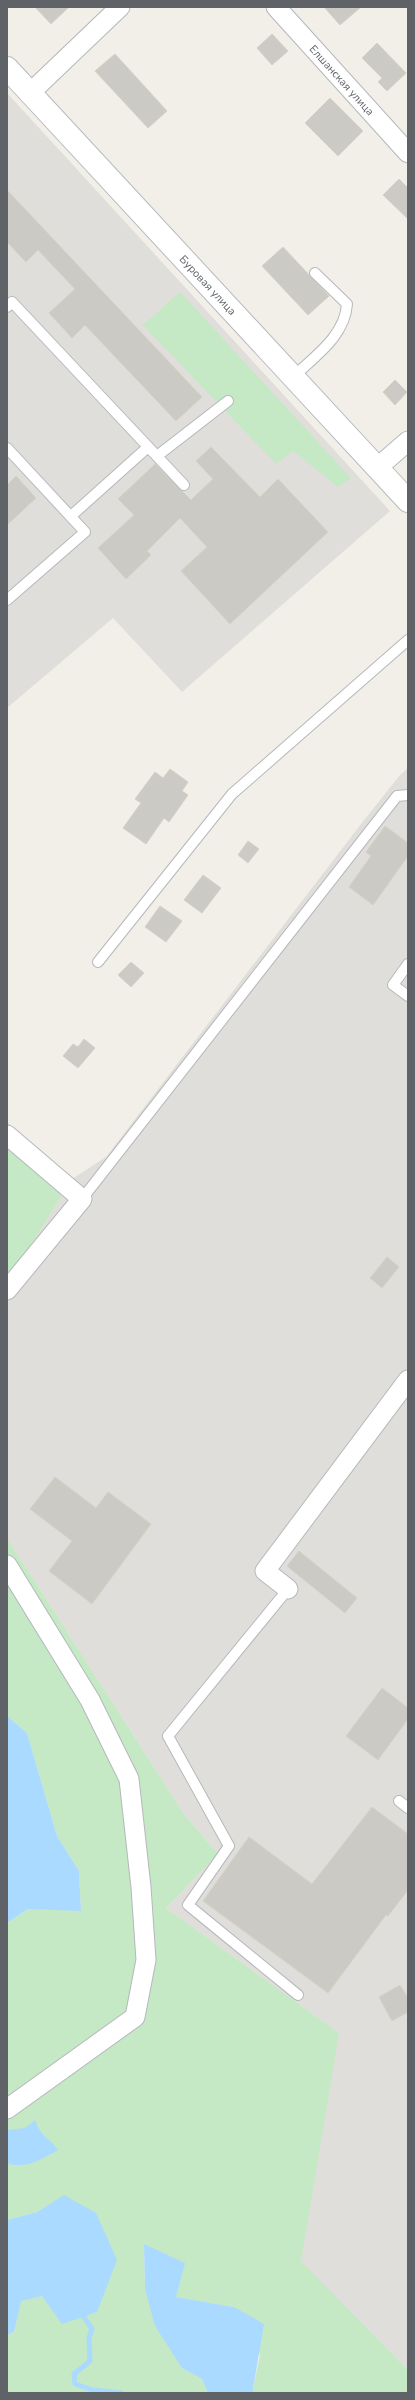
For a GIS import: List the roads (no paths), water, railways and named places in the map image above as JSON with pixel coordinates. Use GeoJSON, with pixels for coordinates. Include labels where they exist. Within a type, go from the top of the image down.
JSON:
{"type":"FeatureCollection","features":[{"type":"Feature","properties":{"kind":"main road","name":"Буровая улица"},"geometry":{"type":"LineString","coordinates":[[7,68],[408,501]]}},
{"type":"Feature","properties":{"kind":"street"},"geometry":{"type":"LineString","coordinates":[[30,93],[120,7]]}},
{"type":"Feature","properties":{"kind":"street","name":"Елшанская улица"},"geometry":{"type":"LineString","coordinates":[[276,7],[408,153]]}},
{"type":"Feature","properties":{"kind":"street"},"geometry":{"type":"LineString","coordinates":[[377,468],[408,441]]}},
{"type":"Feature","properties":{"kind":"street"},"geometry":{"type":"LineString","coordinates":[[7,1135],[82,1199],[7,1290]]}},
{"type":"Feature","properties":{"kind":"street"},"geometry":{"type":"LineString","coordinates":[[288,1589],[264,1571],[408,1380]]}},
{"type":"Feature","properties":{"kind":"street"},"geometry":{"type":"LineString","coordinates":[[7,1565],[90,1700],[129,1779],[141,1887],[146,1960],[135,2017],[7,2110]]}},
{"type":"Feature","properties":{"kind":"lane"},"geometry":{"type":"LineString","coordinates":[[293,377],[335,337],[346,318],[347,304],[315,274]]}},
{"type":"Feature","properties":{"kind":"lane"},"geometry":{"type":"LineString","coordinates":[[7,306],[12,302],[184,484]]}},
{"type":"Feature","properties":{"kind":"lane"},"geometry":{"type":"LineString","coordinates":[[157,456],[228,401]]}},
{"type":"Feature","properties":{"kind":"lane"},"geometry":{"type":"LineString","coordinates":[[71,516],[148,446]]}},
{"type":"Feature","properties":{"kind":"lane"},"geometry":{"type":"LineString","coordinates":[[7,448],[85,532],[7,600]]}},
{"type":"Feature","properties":{"kind":"lane"},"geometry":{"type":"LineString","coordinates":[[98,962],[232,794],[408,640]]}},
{"type":"Feature","properties":{"kind":"lane"},"geometry":{"type":"LineString","coordinates":[[82,1199],[397,796],[408,795]]}},
{"type":"Feature","properties":{"kind":"lane"},"geometry":{"type":"LineString","coordinates":[[408,964],[393,985],[408,996]]}},
{"type":"Feature","properties":{"kind":"lane"},"geometry":{"type":"LineString","coordinates":[[288,1589],[168,1736],[228,1846],[188,1905],[298,1995]]}},
{"type":"Feature","properties":{"kind":"lane"},"geometry":{"type":"LineString","coordinates":[[399,1801],[408,1808]]}},
{"type":"Feature","properties":{"kind":"water"},"geometry":{"type":"Polygon","coordinates":[[[7,1716],[27,1733],[57,1836],[79,1871],[81,1911],[28,1909],[7,1923],[7,1716]]]}},
{"type":"Feature","properties":{"kind":"water"},"geometry":{"type":"Polygon","coordinates":[[[35,2120],[40,2131],[58,2150],[40,2160],[27,2164],[14,2165],[7,2163],[7,2130],[25,2128],[35,2120]]]}},
{"type":"Feature","properties":{"kind":"water"},"geometry":{"type":"Polygon","coordinates":[[[64,2195],[96,2213],[117,2260],[97,2312],[62,2324],[42,2296],[21,2301],[14,2332],[7,2335],[7,2220],[37,2212],[64,2195]]]}},
{"type":"Feature","properties":{"kind":"water"},"geometry":{"type":"Polygon","coordinates":[[[144,2244],[185,2263],[176,2297],[234,2307],[264,2324],[253,2389],[254,2393],[208,2393],[202,2379],[182,2368],[155,2326],[145,2289],[144,2244]]]}},
{"type":"Feature","properties":{"kind":"waterway"},"geometry":{"type":"LineString","coordinates":[[83,2316],[92,2329],[89,2338],[90,2361],[74,2374],[75,2384],[93,2390],[121,2393]]}}]}
